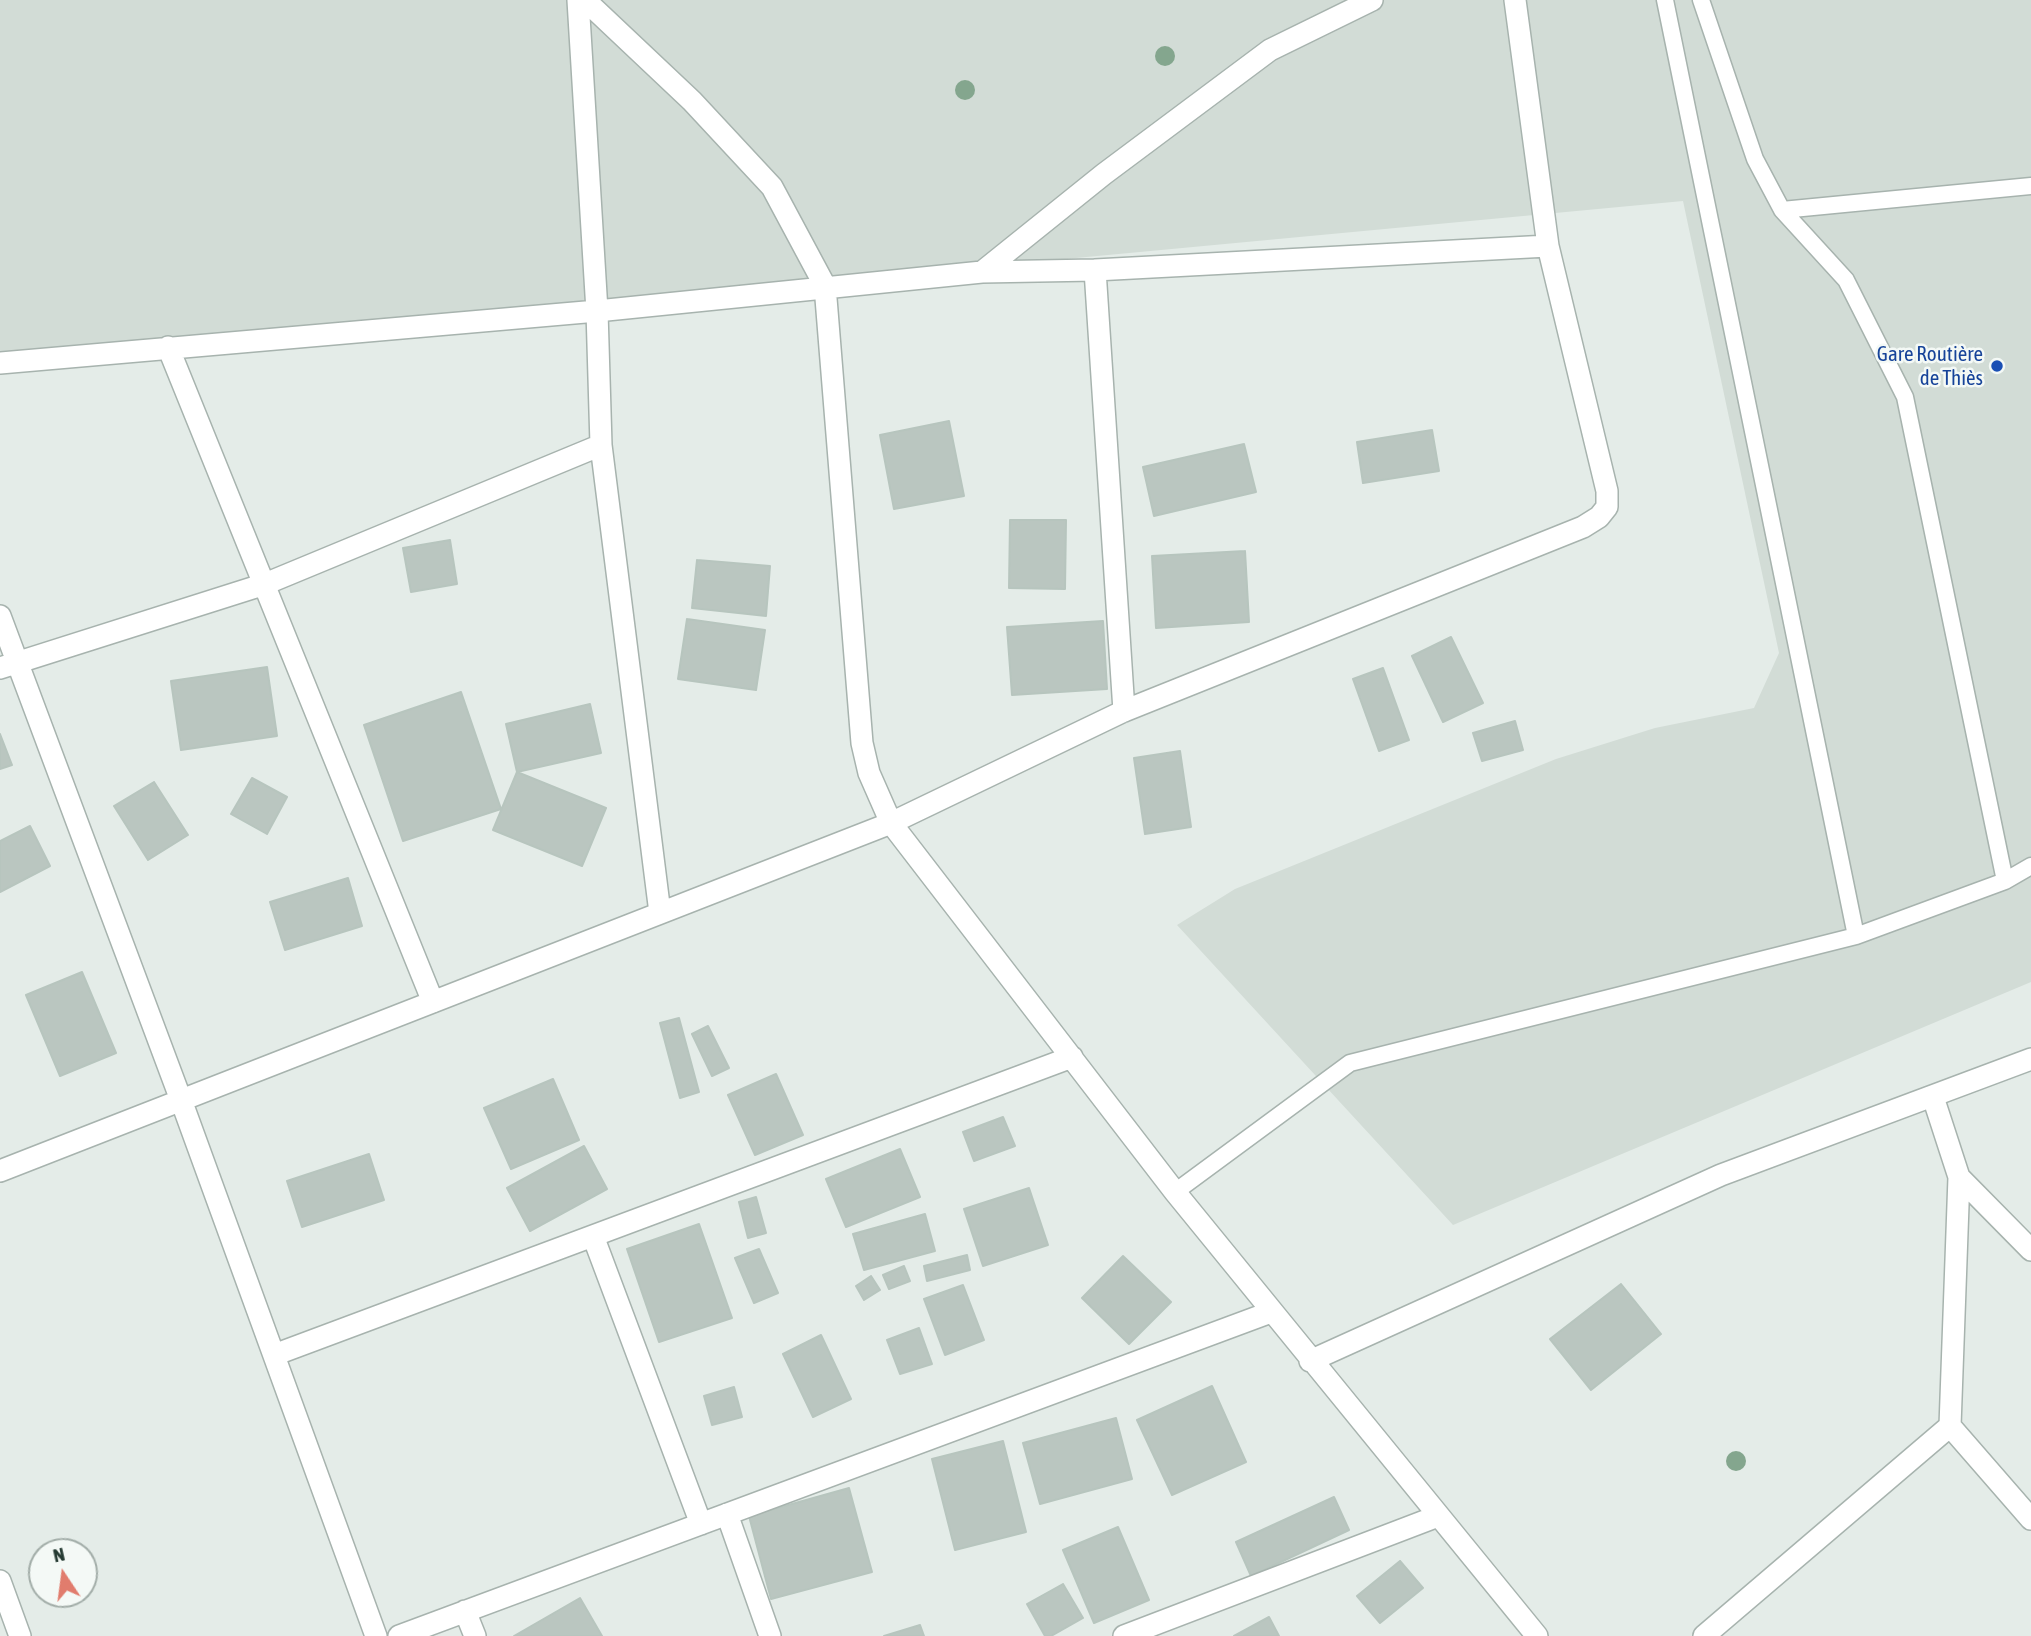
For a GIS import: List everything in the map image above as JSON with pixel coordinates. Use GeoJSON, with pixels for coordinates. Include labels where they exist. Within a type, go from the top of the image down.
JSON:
{"type":"FeatureCollection","features":[{"type":"Feature","properties":{"kind":"street"},"geometry":{"type":"LineString","coordinates":[[578,0],[597,311],[601,444],[660,913]]}},
{"type":"Feature","properties":{"kind":"street"},"geometry":{"type":"LineString","coordinates":[[585,0],[692,101],[772,187],[825,286],[862,743],[869,773],[891,823],[1175,1192],[1310,1361],[1537,1636]]}},
{"type":"Feature","properties":{"kind":"street"},"geometry":{"type":"LineString","coordinates":[[982,272],[1104,174],[1270,50],[1372,0]]}},
{"type":"Feature","properties":{"kind":"street"},"geometry":{"type":"LineString","coordinates":[[0,1171],[891,823],[1124,711],[1570,532],[1599,517],[1607,507],[1607,491],[1548,246],[1515,0]]}},
{"type":"Feature","properties":{"kind":"street"},"geometry":{"type":"LineString","coordinates":[[0,363],[597,311],[982,272],[1095,270],[1548,246]]}},
{"type":"Feature","properties":{"kind":"street"},"geometry":{"type":"LineString","coordinates":[[1095,270],[1124,711]]}},
{"type":"Feature","properties":{"kind":"street"},"geometry":{"type":"LineString","coordinates":[[168,347],[433,1002]]}},
{"type":"Feature","properties":{"kind":"street"},"geometry":{"type":"LineString","coordinates":[[9,665],[265,584],[601,444]]}},
{"type":"Feature","properties":{"kind":"street"},"geometry":{"type":"LineString","coordinates":[[0,616],[9,665],[181,1100],[376,1636]]}},
{"type":"Feature","properties":{"kind":"street"},"geometry":{"type":"LineString","coordinates":[[274,1355],[1072,1057]]}},
{"type":"Feature","properties":{"kind":"street"},"geometry":{"type":"LineString","coordinates":[[1310,1361],[1721,1175],[2031,1059]]}},
{"type":"Feature","properties":{"kind":"street"},"geometry":{"type":"LineString","coordinates":[[1933,1097],[1959,1177],[1950,1426],[2030,1514]]}},
{"type":"Feature","properties":{"kind":"street"},"geometry":{"type":"LineString","coordinates":[[1959,1177],[2031,1250]]}},
{"type":"Feature","properties":{"kind":"street"},"geometry":{"type":"LineString","coordinates":[[593,1236],[701,1524]]}},
{"type":"Feature","properties":{"kind":"street"},"geometry":{"type":"LineString","coordinates":[[399,1636],[1271,1312]]}},
{"type":"Feature","properties":{"kind":"street"},"geometry":{"type":"LineString","coordinates":[[1703,1636],[1950,1426]]}},
{"type":"Feature","properties":{"kind":"street"},"geometry":{"type":"LineString","coordinates":[[727,1514],[771,1636]]}},
{"type":"Feature","properties":{"kind":"street"},"geometry":{"type":"LineString","coordinates":[[1124,1636],[1438,1516]]}},
{"type":"Feature","properties":{"kind":"street"},"geometry":{"type":"LineString","coordinates":[[0,1581],[20,1636]]}},
{"type":"Feature","properties":{"kind":"street"},"geometry":{"type":"LineString","coordinates":[[465,1611],[475,1636]]}},
{"type":"Feature","properties":{"kind":"lane"},"geometry":{"type":"LineString","coordinates":[[1665,0],[1856,936]]}},
{"type":"Feature","properties":{"kind":"lane"},"geometry":{"type":"LineString","coordinates":[[1701,0],[1755,159],[1783,210],[1846,280],[1905,397],[2005,881]]}},
{"type":"Feature","properties":{"kind":"lane"},"geometry":{"type":"LineString","coordinates":[[1783,210],[2031,186]]}},
{"type":"Feature","properties":{"kind":"lane"},"geometry":{"type":"LineString","coordinates":[[1175,1192],[1350,1063],[1856,936],[2005,881],[2031,866]]}},
{"type":"Feature","properties":{"kind":"shaded area"},"geometry":{"type":"Polygon","coordinates":[[[0,0],[2031,0],[2031,982],[1453,1225],[1177,925],[1235,889],[1556,759],[1655,728],[1754,708],[1779,653],[1683,201],[0,359],[0,0]]]}},
{"type":"Feature","properties":{"kind":"building"},"geometry":{"type":"Polygon","coordinates":[[[949,421],[964,496],[894,509],[880,435],[949,421]]]}},
{"type":"Feature","properties":{"kind":"building"},"geometry":{"type":"Polygon","coordinates":[[[1432,430],[1439,471],[1363,483],[1357,442],[1432,430]]]}},
{"type":"Feature","properties":{"kind":"building"},"geometry":{"type":"Polygon","coordinates":[[[1244,444],[1256,492],[1154,516],[1143,467],[1244,444]]]}},
{"type":"Feature","properties":{"kind":"building"},"geometry":{"type":"Polygon","coordinates":[[[1010,520],[1066,520],[1065,589],[1009,588],[1010,520]]]}},
{"type":"Feature","properties":{"kind":"building"},"geometry":{"type":"Polygon","coordinates":[[[450,540],[457,584],[411,592],[403,548],[450,540]]]}},
{"type":"Feature","properties":{"kind":"building"},"geometry":{"type":"Polygon","coordinates":[[[1245,551],[1249,622],[1156,628],[1152,556],[1245,551]]]}},
{"type":"Feature","properties":{"kind":"building"},"geometry":{"type":"Polygon","coordinates":[[[697,560],[770,566],[766,616],[692,608],[697,560]]]}},
{"type":"Feature","properties":{"kind":"building"},"geometry":{"type":"Polygon","coordinates":[[[687,619],[765,630],[756,690],[678,679],[687,619]]]}},
{"type":"Feature","properties":{"kind":"building"},"geometry":{"type":"Polygon","coordinates":[[[1103,621],[1107,689],[1012,695],[1007,627],[1103,621]]]}},
{"type":"Feature","properties":{"kind":"building"},"geometry":{"type":"Polygon","coordinates":[[[1451,637],[1483,703],[1443,722],[1412,656],[1451,637]]]}},
{"type":"Feature","properties":{"kind":"building"},"geometry":{"type":"Polygon","coordinates":[[[267,667],[277,736],[181,750],[171,681],[267,667]]]}},
{"type":"Feature","properties":{"kind":"building"},"geometry":{"type":"Polygon","coordinates":[[[1383,668],[1409,740],[1379,751],[1353,679],[1383,668]]]}},
{"type":"Feature","properties":{"kind":"building"},"geometry":{"type":"Polygon","coordinates":[[[461,692],[501,809],[403,841],[364,725],[461,692]]]}},
{"type":"Feature","properties":{"kind":"building"},"geometry":{"type":"Polygon","coordinates":[[[590,704],[601,753],[517,772],[506,724],[590,704]]]}},
{"type":"Feature","properties":{"kind":"building"},"geometry":{"type":"Polygon","coordinates":[[[1515,721],[1523,750],[1482,761],[1473,733],[1515,721]]]}},
{"type":"Feature","properties":{"kind":"building"},"geometry":{"type":"Polygon","coordinates":[[[0,734],[12,765],[0,769],[0,734]]]}},
{"type":"Feature","properties":{"kind":"building"},"geometry":{"type":"Polygon","coordinates":[[[1180,751],[1191,827],[1145,834],[1134,758],[1180,751]]]}},
{"type":"Feature","properties":{"kind":"building"},"geometry":{"type":"Polygon","coordinates":[[[517,772],[606,808],[582,866],[493,830],[517,772]]]}},
{"type":"Feature","properties":{"kind":"building"},"geometry":{"type":"Polygon","coordinates":[[[252,778],[287,797],[267,834],[231,814],[252,778]]]}},
{"type":"Feature","properties":{"kind":"building"},"geometry":{"type":"Polygon","coordinates":[[[154,782],[188,835],[148,860],[114,806],[154,782]]]}},
{"type":"Feature","properties":{"kind":"building"},"geometry":{"type":"Polygon","coordinates":[[[30,826],[50,866],[0,892],[0,841],[30,826]]]}},
{"type":"Feature","properties":{"kind":"building"},"geometry":{"type":"Polygon","coordinates":[[[348,878],[362,926],[285,950],[270,902],[348,878]]]}},
{"type":"Feature","properties":{"kind":"building"},"geometry":{"type":"Polygon","coordinates":[[[82,972],[116,1053],[60,1076],[26,995],[82,972]]]}},
{"type":"Feature","properties":{"kind":"building"},"geometry":{"type":"Polygon","coordinates":[[[679,1018],[699,1092],[680,1098],[660,1023],[679,1018]]]}},
{"type":"Feature","properties":{"kind":"building"},"geometry":{"type":"Polygon","coordinates":[[[708,1026],[729,1068],[712,1076],[692,1034],[708,1026]]]}},
{"type":"Feature","properties":{"kind":"building"},"geometry":{"type":"Polygon","coordinates":[[[776,1074],[803,1135],[755,1155],[728,1095],[776,1074]]]}},
{"type":"Feature","properties":{"kind":"building"},"geometry":{"type":"Polygon","coordinates":[[[553,1079],[579,1140],[511,1169],[484,1108],[553,1079]]]}},
{"type":"Feature","properties":{"kind":"building"},"geometry":{"type":"Polygon","coordinates":[[[1003,1117],[1015,1146],[974,1161],[963,1132],[1003,1117]]]}},
{"type":"Feature","properties":{"kind":"building"},"geometry":{"type":"Polygon","coordinates":[[[584,1146],[607,1189],[530,1231],[507,1188],[584,1146]]]}},
{"type":"Feature","properties":{"kind":"building"},"geometry":{"type":"Polygon","coordinates":[[[900,1149],[920,1197],[846,1227],[826,1179],[900,1149]]]}},
{"type":"Feature","properties":{"kind":"building"},"geometry":{"type":"Polygon","coordinates":[[[369,1154],[384,1200],[302,1227],[287,1181],[369,1154]]]}},
{"type":"Feature","properties":{"kind":"building"},"geometry":{"type":"Polygon","coordinates":[[[1029,1188],[1048,1245],[983,1266],[964,1209],[1029,1188]]]}},
{"type":"Feature","properties":{"kind":"building"},"geometry":{"type":"Polygon","coordinates":[[[756,1197],[766,1233],[748,1238],[739,1202],[756,1197]]]}},
{"type":"Feature","properties":{"kind":"building"},"geometry":{"type":"Polygon","coordinates":[[[925,1214],[935,1251],[864,1270],[853,1234],[925,1214]]]}},
{"type":"Feature","properties":{"kind":"building"},"geometry":{"type":"Polygon","coordinates":[[[699,1224],[732,1318],[659,1342],[627,1249],[699,1224]]]}},
{"type":"Feature","properties":{"kind":"building"},"geometry":{"type":"Polygon","coordinates":[[[759,1249],[778,1293],[754,1303],[735,1258],[759,1249]]]}},
{"type":"Feature","properties":{"kind":"building"},"geometry":{"type":"Polygon","coordinates":[[[967,1255],[970,1270],[927,1281],[924,1266],[967,1255]]]}},
{"type":"Feature","properties":{"kind":"building"},"geometry":{"type":"Polygon","coordinates":[[[1123,1256],[1171,1302],[1129,1344],[1082,1298],[1123,1256]]]}},
{"type":"Feature","properties":{"kind":"building"},"geometry":{"type":"Polygon","coordinates":[[[904,1266],[910,1281],[889,1289],[883,1275],[904,1266]]]}},
{"type":"Feature","properties":{"kind":"building"},"geometry":{"type":"Polygon","coordinates":[[[871,1276],[880,1290],[864,1300],[856,1286],[871,1276]]]}},
{"type":"Feature","properties":{"kind":"building"},"geometry":{"type":"Polygon","coordinates":[[[1621,1284],[1661,1334],[1591,1390],[1550,1339],[1621,1284]]]}},
{"type":"Feature","properties":{"kind":"building"},"geometry":{"type":"Polygon","coordinates":[[[963,1285],[984,1340],[945,1355],[924,1299],[963,1285]]]}},
{"type":"Feature","properties":{"kind":"building"},"geometry":{"type":"Polygon","coordinates":[[[919,1328],[932,1364],[900,1374],[887,1340],[919,1328]]]}},
{"type":"Feature","properties":{"kind":"building"},"geometry":{"type":"Polygon","coordinates":[[[821,1335],[851,1399],[813,1417],[783,1354],[821,1335]]]}},
{"type":"Feature","properties":{"kind":"building"},"geometry":{"type":"Polygon","coordinates":[[[1212,1386],[1246,1462],[1172,1495],[1137,1420],[1212,1386]]]}},
{"type":"Feature","properties":{"kind":"building"},"geometry":{"type":"Polygon","coordinates":[[[734,1387],[742,1417],[712,1425],[704,1396],[734,1387]]]}},
{"type":"Feature","properties":{"kind":"building"},"geometry":{"type":"Polygon","coordinates":[[[1116,1418],[1132,1479],[1040,1504],[1023,1443],[1116,1418]]]}},
{"type":"Feature","properties":{"kind":"building"},"geometry":{"type":"Polygon","coordinates":[[[1003,1441],[1026,1532],[955,1550],[932,1459],[1003,1441]]]}},
{"type":"Feature","properties":{"kind":"building"},"geometry":{"type":"Polygon","coordinates":[[[849,1488],[872,1572],[771,1599],[749,1516],[849,1488]]]}},
{"type":"Feature","properties":{"kind":"building"},"geometry":{"type":"Polygon","coordinates":[[[1334,1497],[1349,1530],[1251,1576],[1236,1542],[1334,1497]]]}},
{"type":"Feature","properties":{"kind":"building"},"geometry":{"type":"Polygon","coordinates":[[[1118,1527],[1149,1600],[1094,1623],[1063,1550],[1118,1527]]]}},
{"type":"Feature","properties":{"kind":"building"},"geometry":{"type":"Polygon","coordinates":[[[1400,1561],[1423,1588],[1380,1623],[1357,1596],[1400,1561]]]}},
{"type":"Feature","properties":{"kind":"building"},"geometry":{"type":"Polygon","coordinates":[[[1063,1584],[1083,1618],[1051,1636],[1045,1636],[1027,1604],[1063,1584]]]}},
{"type":"Feature","properties":{"kind":"building"},"geometry":{"type":"Polygon","coordinates":[[[580,1598],[602,1636],[514,1636],[580,1598]]]}},
{"type":"Feature","properties":{"kind":"building"},"geometry":{"type":"Polygon","coordinates":[[[1269,1617],[1279,1636],[1234,1636],[1269,1617]]]}},
{"type":"Feature","properties":{"kind":"building"},"geometry":{"type":"Polygon","coordinates":[[[920,1625],[924,1636],[884,1636],[920,1625]]]}},
{"type":"Feature","properties":{"kind":"place","name":"Gare Routière de Thiès"},"geometry":{"type":"Point","coordinates":[1997,366]}}]}
